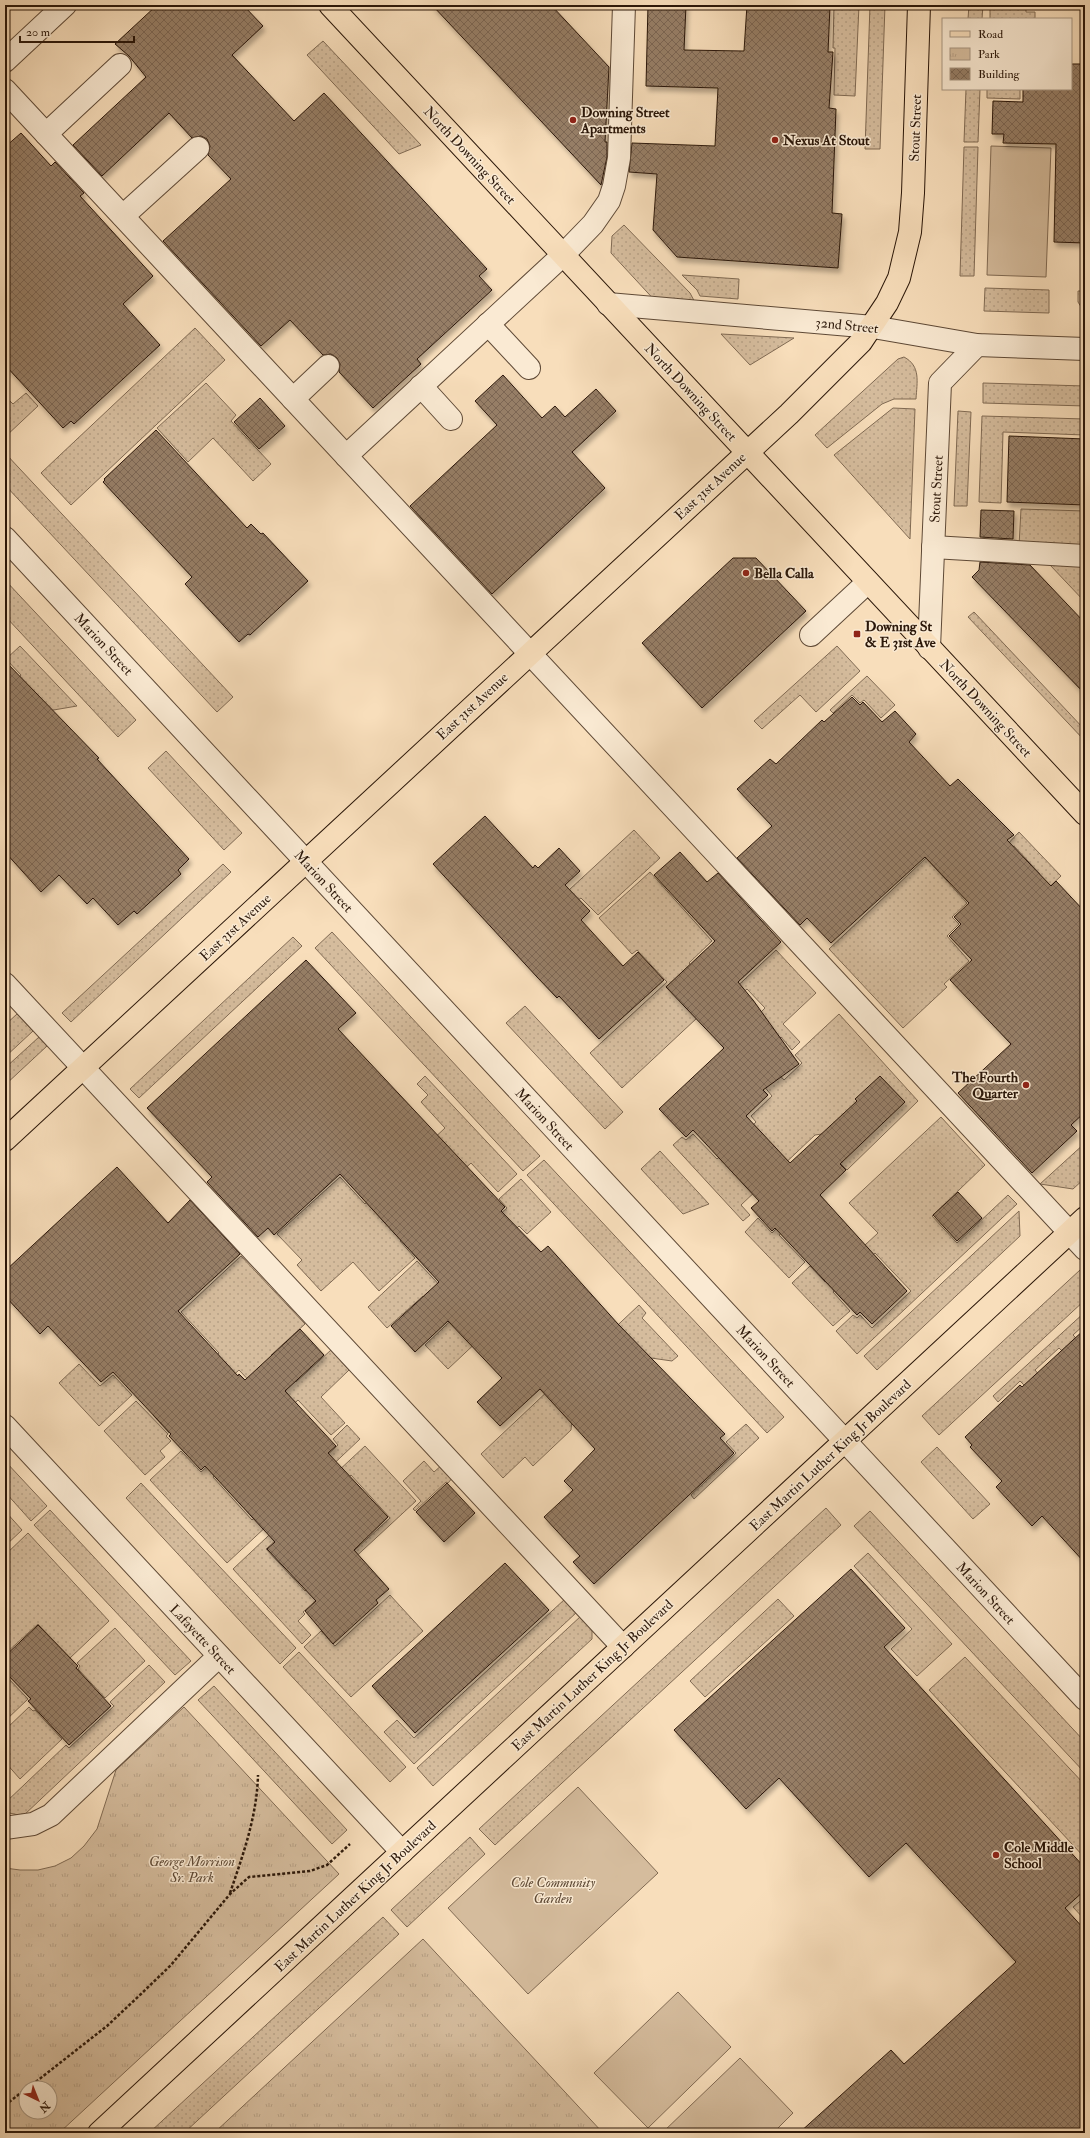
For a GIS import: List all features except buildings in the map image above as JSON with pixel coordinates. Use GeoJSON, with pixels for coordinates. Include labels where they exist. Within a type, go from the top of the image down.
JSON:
{"type":"FeatureCollection","features":[{"type":"Feature","properties":{"kind":"main road","name":"North Downing Street"},"geometry":{"type":"LineString","coordinates":[[330,5],[1085,814]]}},
{"type":"Feature","properties":{"kind":"main road","name":"Stout Street"},"geometry":{"type":"LineString","coordinates":[[907,250],[913,193],[919,5]]}},
{"type":"Feature","properties":{"kind":"main road","name":"East 31st Avenue"},"geometry":{"type":"LineString","coordinates":[[5,1140],[811,394],[861,342],[873,326],[899,278],[907,250]]}},
{"type":"Feature","properties":{"kind":"main road","name":"East Martin Luther King Jr Boulevard"},"geometry":{"type":"LineString","coordinates":[[99,2133],[1077,1225]]}},
{"type":"Feature","properties":{"kind":"street"},"geometry":{"type":"LineString","coordinates":[[5,60],[65,5]]}},
{"type":"Feature","properties":{"kind":"street"},"geometry":{"type":"LineString","coordinates":[[346,456],[420,386],[563,256],[593,224],[609,201],[614,186],[619,158],[624,5]]}},
{"type":"Feature","properties":{"kind":"street"},"geometry":{"type":"LineString","coordinates":[[46,134],[120,65]]}},
{"type":"Feature","properties":{"kind":"street"},"geometry":{"type":"LineString","coordinates":[[5,90],[530,653],[1077,1225],[1085,1249]]}},
{"type":"Feature","properties":{"kind":"street"},"geometry":{"type":"LineString","coordinates":[[123,216],[198,148]]}},
{"type":"Feature","properties":{"kind":"street","name":"32nd Street"},"geometry":{"type":"LineString","coordinates":[[608,304],[873,326],[977,345],[1085,349]]}},
{"type":"Feature","properties":{"kind":"street"},"geometry":{"type":"LineString","coordinates":[[488,324],[529,368]]}},
{"type":"Feature","properties":{"kind":"street","name":"Stout Street"},"geometry":{"type":"LineString","coordinates":[[929,648],[940,384],[977,345]]}},
{"type":"Feature","properties":{"kind":"street"},"geometry":{"type":"LineString","coordinates":[[293,399],[328,366]]}},
{"type":"Feature","properties":{"kind":"street"},"geometry":{"type":"LineString","coordinates":[[420,386],[451,419]]}},
{"type":"Feature","properties":{"kind":"street","name":"Marion Street"},"geometry":{"type":"LineString","coordinates":[[5,538],[1085,1699]]}},
{"type":"Feature","properties":{"kind":"street"},"geometry":{"type":"LineString","coordinates":[[933,547],[1085,556]]}},
{"type":"Feature","properties":{"kind":"street"},"geometry":{"type":"LineString","coordinates":[[811,635],[868,582]]}},
{"type":"Feature","properties":{"kind":"street"},"geometry":{"type":"LineString","coordinates":[[5,984],[623,1647]]}},
{"type":"Feature","properties":{"kind":"street","name":"Lafayette Street"},"geometry":{"type":"LineString","coordinates":[[5,1426],[402,1852]]}},
{"type":"Feature","properties":{"kind":"street"},"geometry":{"type":"LineString","coordinates":[[5,1828],[33,1824],[51,1815],[219,1656]]}},
{"type":"Feature","properties":{"kind":"path"},"geometry":{"type":"LineString","coordinates":[[230,1894],[246,1848],[257,1797],[258,1775]]}},
{"type":"Feature","properties":{"kind":"path"},"geometry":{"type":"LineString","coordinates":[[38,2080],[107,2026],[171,1965],[230,1894],[249,1877],[310,1871],[326,1865],[353,1842]]}},
{"type":"Feature","properties":{"kind":"path"},"geometry":{"type":"LineString","coordinates":[[5,2105],[18,2096]]}},
{"type":"Feature","properties":{"kind":"green space"},"geometry":{"type":"Polygon","coordinates":[[[834,5],[859,5],[855,96],[834,95],[834,5]]]}},
{"type":"Feature","properties":{"kind":"green space"},"geometry":{"type":"Polygon","coordinates":[[[870,5],[885,5],[880,149],[865,149],[870,5]]]}},
{"type":"Feature","properties":{"kind":"green space"},"geometry":{"type":"Polygon","coordinates":[[[969,5],[983,5],[982,18],[968,18],[969,5]]]}},
{"type":"Feature","properties":{"kind":"green space"},"geometry":{"type":"Polygon","coordinates":[[[990,5],[1026,5],[1026,12],[1035,12],[1035,18],[990,18],[990,5]]]}},
{"type":"Feature","properties":{"kind":"green space"},"geometry":{"type":"Polygon","coordinates":[[[323,41],[421,145],[399,154],[307,55],[323,41]]]}},
{"type":"Feature","properties":{"kind":"green space"},"geometry":{"type":"Polygon","coordinates":[[[966,90],[980,90],[978,142],[964,142],[966,90]]]}},
{"type":"Feature","properties":{"kind":"green space"},"geometry":{"type":"Polygon","coordinates":[[[987,90],[1020,90],[1020,99],[987,98],[987,90]]]}},
{"type":"Feature","properties":{"kind":"green space"},"geometry":{"type":"Polygon","coordinates":[[[991,146],[1051,148],[1046,277],[987,275],[991,146]]]}},
{"type":"Feature","properties":{"kind":"green space"},"geometry":{"type":"Polygon","coordinates":[[[964,147],[978,147],[974,276],[960,276],[964,147]]]}},
{"type":"Feature","properties":{"kind":"green space"},"geometry":{"type":"Polygon","coordinates":[[[624,225],[690,293],[698,308],[659,305],[611,253],[612,236],[624,225]]]}},
{"type":"Feature","properties":{"kind":"green space"},"geometry":{"type":"Polygon","coordinates":[[[682,275],[739,279],[738,299],[700,296],[697,290],[682,275]]]}},
{"type":"Feature","properties":{"kind":"green space"},"geometry":{"type":"Polygon","coordinates":[[[985,288],[1049,290],[1049,313],[984,311],[985,288]]]}},
{"type":"Feature","properties":{"kind":"green space"},"geometry":{"type":"Polygon","coordinates":[[[1078,291],[1085,291],[1085,313],[1078,302],[1078,291]]]}},
{"type":"Feature","properties":{"kind":"green space"},"geometry":{"type":"Polygon","coordinates":[[[195,328],[225,360],[71,505],[41,473],[195,328]]]}},
{"type":"Feature","properties":{"kind":"green space"},"geometry":{"type":"Polygon","coordinates":[[[721,334],[794,338],[750,365],[721,334]]]}},
{"type":"Feature","properties":{"kind":"green space"},"geometry":{"type":"Polygon","coordinates":[[[904,357],[916,370],[916,399],[894,399],[882,404],[827,448],[815,435],[898,359],[904,357]]]}},
{"type":"Feature","properties":{"kind":"green space"},"geometry":{"type":"Polygon","coordinates":[[[206,383],[236,415],[231,421],[271,464],[253,481],[213,438],[188,462],[157,428],[206,383]]]}},
{"type":"Feature","properties":{"kind":"green space"},"geometry":{"type":"Polygon","coordinates":[[[983,383],[1085,386],[1085,406],[983,403],[983,383]]]}},
{"type":"Feature","properties":{"kind":"green space"},"geometry":{"type":"Polygon","coordinates":[[[26,393],[38,406],[5,437],[5,396],[13,404],[26,393]]]}},
{"type":"Feature","properties":{"kind":"green space"},"geometry":{"type":"Polygon","coordinates":[[[893,408],[915,409],[910,539],[834,455],[893,408]]]}},
{"type":"Feature","properties":{"kind":"green space"},"geometry":{"type":"Polygon","coordinates":[[[958,411],[971,412],[967,506],[954,506],[958,411]]]}},
{"type":"Feature","properties":{"kind":"green space"},"geometry":{"type":"Polygon","coordinates":[[[982,416],[1085,419],[1085,435],[1003,432],[1001,503],[979,502],[982,416]]]}},
{"type":"Feature","properties":{"kind":"green space"},"geometry":{"type":"Polygon","coordinates":[[[5,453],[233,697],[217,712],[5,485],[5,453]]]}},
{"type":"Feature","properties":{"kind":"green space"},"geometry":{"type":"Polygon","coordinates":[[[1021,509],[1085,511],[1085,549],[1019,546],[1021,509]]]}},
{"type":"Feature","properties":{"kind":"green space"},"geometry":{"type":"Polygon","coordinates":[[[1050,565],[1085,566],[1085,602],[1050,565]]]}},
{"type":"Feature","properties":{"kind":"green space"},"geometry":{"type":"Polygon","coordinates":[[[5,580],[136,720],[118,737],[5,616],[5,580]]]}},
{"type":"Feature","properties":{"kind":"green space"},"geometry":{"type":"Polygon","coordinates":[[[974,612],[1085,730],[1085,741],[968,617],[974,612]]]}},
{"type":"Feature","properties":{"kind":"green space"},"geometry":{"type":"Polygon","coordinates":[[[20,646],[77,706],[36,713],[14,683],[21,675],[6,659],[20,646]]]}},
{"type":"Feature","properties":{"kind":"green space"},"geometry":{"type":"Polygon","coordinates":[[[837,646],[860,671],[816,712],[800,695],[762,729],[754,721],[837,646]]]}},
{"type":"Feature","properties":{"kind":"green space"},"geometry":{"type":"Polygon","coordinates":[[[867,676],[895,705],[881,718],[864,700],[860,703],[852,695],[833,713],[830,710],[867,676]]]}},
{"type":"Feature","properties":{"kind":"green space"},"geometry":{"type":"Polygon","coordinates":[[[166,751],[242,833],[224,850],[148,768],[166,751]]]}},
{"type":"Feature","properties":{"kind":"green space"},"geometry":{"type":"Polygon","coordinates":[[[634,830],[660,858],[598,915],[581,898],[578,900],[569,890],[634,830]]]}},
{"type":"Feature","properties":{"kind":"green space"},"geometry":{"type":"Polygon","coordinates":[[[1019,832],[1061,876],[1000,933],[1033,880],[1040,874],[1014,846],[1007,852],[1004,848],[1019,832]]]}},
{"type":"Feature","properties":{"kind":"green space"},"geometry":{"type":"Polygon","coordinates":[[[926,858],[967,903],[952,917],[959,924],[947,936],[969,961],[944,984],[947,987],[903,1028],[829,949],[926,858]]]}},
{"type":"Feature","properties":{"kind":"green space"},"geometry":{"type":"Polygon","coordinates":[[[223,864],[231,872],[71,1022],[62,1013],[223,864]]]}},
{"type":"Feature","properties":{"kind":"green space"},"geometry":{"type":"Polygon","coordinates":[[[650,872],[712,941],[689,963],[728,1004],[697,1018],[622,1088],[590,1053],[667,982],[637,950],[632,954],[599,918],[650,872]]]}},
{"type":"Feature","properties":{"kind":"green space"},"geometry":{"type":"Polygon","coordinates":[[[332,932],[540,1156],[523,1171],[315,948],[332,932]]]}},
{"type":"Feature","properties":{"kind":"green space"},"geometry":{"type":"Polygon","coordinates":[[[293,937],[302,946],[139,1098],[130,1089],[293,937]]]}},
{"type":"Feature","properties":{"kind":"green space"},"geometry":{"type":"Polygon","coordinates":[[[776,950],[816,993],[783,1024],[800,1042],[792,1050],[781,1037],[766,1051],[754,1019],[765,1008],[747,989],[735,1000],[729,994],[776,950]]]}},
{"type":"Feature","properties":{"kind":"green space"},"geometry":{"type":"Polygon","coordinates":[[[525,1006],[623,1112],[605,1129],[506,1023],[525,1006]]]}},
{"type":"Feature","properties":{"kind":"green space"},"geometry":{"type":"Polygon","coordinates":[[[17,1014],[33,1031],[5,1057],[5,1025],[17,1014]]]}},
{"type":"Feature","properties":{"kind":"green space"},"geometry":{"type":"Polygon","coordinates":[[[839,1014],[918,1101],[847,1170],[840,1163],[829,1133],[815,1135],[741,1205],[750,1215],[743,1221],[673,1145],[682,1137],[686,1140],[693,1134],[717,1159],[756,1122],[751,1116],[772,1096],[763,1085],[777,1072],[784,1080],[802,1063],[795,1055],[839,1014]]]}},
{"type":"Feature","properties":{"kind":"green space"},"geometry":{"type":"Polygon","coordinates":[[[39,1037],[47,1046],[5,1085],[5,1068],[39,1037]]]}},
{"type":"Feature","properties":{"kind":"green space"},"geometry":{"type":"Polygon","coordinates":[[[425,1076],[517,1174],[498,1192],[471,1163],[401,1227],[372,1196],[445,1128],[421,1102],[428,1095],[417,1084],[425,1076]]]}},
{"type":"Feature","properties":{"kind":"green space"},"geometry":{"type":"Polygon","coordinates":[[[941,1117],[985,1165],[932,1216],[957,1243],[1008,1195],[1017,1204],[857,1354],[836,1331],[853,1315],[857,1318],[860,1315],[872,1328],[911,1291],[875,1253],[833,1292],[850,1311],[833,1326],[792,1283],[810,1266],[825,1282],[878,1233],[849,1203],[941,1117]]]}},
{"type":"Feature","properties":{"kind":"green space"},"geometry":{"type":"Polygon","coordinates":[[[1085,1143],[1085,1178],[1073,1189],[1040,1184],[1085,1143]]]}},
{"type":"Feature","properties":{"kind":"green space"},"geometry":{"type":"Polygon","coordinates":[[[660,1151],[709,1204],[683,1214],[641,1169],[660,1151]]]}},
{"type":"Feature","properties":{"kind":"green space"},"geometry":{"type":"Polygon","coordinates":[[[544,1160],[784,1417],[767,1433],[527,1175],[544,1160]]]}},
{"type":"Feature","properties":{"kind":"green space"},"geometry":{"type":"Polygon","coordinates":[[[340,1177],[365,1204],[371,1197],[406,1235],[400,1241],[415,1258],[379,1291],[353,1262],[321,1291],[297,1265],[302,1260],[277,1234],[340,1177]]]}},
{"type":"Feature","properties":{"kind":"green space"},"geometry":{"type":"Polygon","coordinates":[[[521,1179],[551,1212],[527,1234],[519,1226],[514,1231],[499,1215],[507,1208],[499,1199],[521,1179]]]}},
{"type":"Feature","properties":{"kind":"green space"},"geometry":{"type":"Polygon","coordinates":[[[1019,1211],[1020,1236],[877,1370],[864,1356],[1019,1211]]]}},
{"type":"Feature","properties":{"kind":"green space"},"geometry":{"type":"Polygon","coordinates":[[[758,1218],[772,1233],[779,1226],[784,1231],[779,1235],[805,1262],[789,1278],[745,1232],[758,1218]]]}},
{"type":"Feature","properties":{"kind":"green space"},"geometry":{"type":"Polygon","coordinates":[[[241,1256],[305,1324],[271,1355],[296,1382],[331,1350],[349,1370],[321,1397],[345,1423],[331,1435],[298,1400],[273,1423],[272,1405],[239,1370],[169,1433],[153,1415],[219,1353],[181,1312],[241,1256]]]}},
{"type":"Feature","properties":{"kind":"green space"},"geometry":{"type":"Polygon","coordinates":[[[417,1261],[446,1292],[432,1306],[423,1296],[387,1328],[368,1307],[417,1261]]]}},
{"type":"Feature","properties":{"kind":"green space"},"geometry":{"type":"Polygon","coordinates":[[[1080,1270],[1085,1275],[1085,1300],[939,1435],[922,1416],[1080,1270]]]}},
{"type":"Feature","properties":{"kind":"green space"},"geometry":{"type":"Polygon","coordinates":[[[639,1305],[646,1313],[642,1318],[678,1356],[672,1361],[637,1356],[572,1419],[571,1430],[533,1466],[525,1457],[503,1478],[481,1454],[639,1305]]]}},
{"type":"Feature","properties":{"kind":"green space"},"geometry":{"type":"Polygon","coordinates":[[[462,1310],[482,1337],[448,1369],[425,1345],[462,1310]]]}},
{"type":"Feature","properties":{"kind":"green space"},"geometry":{"type":"Polygon","coordinates":[[[1085,1312],[1085,1324],[1073,1335],[1079,1341],[1065,1354],[1059,1348],[1035,1370],[1040,1376],[1027,1388],[1020,1381],[998,1402],[993,1396],[1085,1312]]]}},
{"type":"Feature","properties":{"kind":"green space"},"geometry":{"type":"Polygon","coordinates":[[[79,1364],[100,1386],[113,1375],[132,1395],[99,1426],[59,1383],[79,1364]]]}},
{"type":"Feature","properties":{"kind":"green space"},"geometry":{"type":"Polygon","coordinates":[[[136,1401],[168,1434],[166,1436],[171,1441],[160,1451],[165,1457],[145,1475],[104,1431],[136,1401]]]}},
{"type":"Feature","properties":{"kind":"green space"},"geometry":{"type":"Polygon","coordinates":[[[746,1424],[759,1438],[694,1499],[691,1495],[736,1453],[726,1442],[746,1424]]]}},
{"type":"Feature","properties":{"kind":"green space"},"geometry":{"type":"Polygon","coordinates":[[[347,1425],[360,1439],[287,1508],[293,1487],[338,1445],[333,1439],[347,1425]]]}},
{"type":"Feature","properties":{"kind":"green space"},"geometry":{"type":"Polygon","coordinates":[[[365,1446],[416,1501],[350,1562],[346,1558],[390,1518],[351,1475],[331,1493],[321,1487],[365,1446]]]}},
{"type":"Feature","properties":{"kind":"green space"},"geometry":{"type":"Polygon","coordinates":[[[937,1447],[990,1504],[973,1519],[921,1462],[937,1447]]]}},
{"type":"Feature","properties":{"kind":"green space"},"geometry":{"type":"Polygon","coordinates":[[[181,1451],[201,1472],[213,1461],[221,1469],[213,1477],[252,1520],[270,1503],[283,1511],[227,1563],[150,1480],[181,1451]]]}},
{"type":"Feature","properties":{"kind":"green space"},"geometry":{"type":"Polygon","coordinates":[[[5,1461],[47,1506],[31,1521],[5,1492],[5,1461]]]}},
{"type":"Feature","properties":{"kind":"green space"},"geometry":{"type":"Polygon","coordinates":[[[424,1461],[434,1472],[443,1464],[454,1476],[448,1483],[446,1482],[415,1511],[413,1509],[421,1501],[403,1481],[424,1461]]]}},
{"type":"Feature","properties":{"kind":"green space"},"geometry":{"type":"Polygon","coordinates":[[[141,1483],[296,1648],[280,1664],[126,1498],[141,1483]]]}},
{"type":"Feature","properties":{"kind":"green space"},"geometry":{"type":"Polygon","coordinates":[[[826,1508],[841,1525],[495,1845],[479,1829],[826,1508]]]}},
{"type":"Feature","properties":{"kind":"green space"},"geometry":{"type":"Polygon","coordinates":[[[50,1510],[191,1661],[175,1675],[34,1525],[50,1510]]]}},
{"type":"Feature","properties":{"kind":"green space"},"geometry":{"type":"Polygon","coordinates":[[[5,1511],[22,1530],[5,1546],[5,1511]]]}},
{"type":"Feature","properties":{"kind":"green space"},"geometry":{"type":"Polygon","coordinates":[[[870,1511],[1085,1742],[1085,1773],[854,1526],[870,1511]]]}},
{"type":"Feature","properties":{"kind":"green space"},"geometry":{"type":"Polygon","coordinates":[[[283,1522],[286,1531],[266,1549],[305,1591],[313,1584],[323,1594],[303,1612],[305,1614],[298,1621],[311,1635],[302,1644],[233,1569],[283,1522]]]}},
{"type":"Feature","properties":{"kind":"green space"},"geometry":{"type":"Polygon","coordinates":[[[28,1533],[109,1621],[70,1658],[38,1624],[5,1654],[5,1555],[28,1533]]]}},
{"type":"Feature","properties":{"kind":"green space"},"geometry":{"type":"Polygon","coordinates":[[[868,1553],[952,1644],[917,1676],[891,1649],[912,1629],[854,1566],[868,1553]]]}},
{"type":"Feature","properties":{"kind":"green space"},"geometry":{"type":"Polygon","coordinates":[[[390,1595],[423,1631],[351,1697],[304,1647],[321,1631],[335,1646],[390,1595]]]}},
{"type":"Feature","properties":{"kind":"green space"},"geometry":{"type":"Polygon","coordinates":[[[565,1599],[577,1612],[414,1764],[384,1732],[397,1720],[414,1738],[565,1599]]]}},
{"type":"Feature","properties":{"kind":"green space"},"geometry":{"type":"Polygon","coordinates":[[[778,1599],[794,1616],[705,1697],[690,1681],[778,1599]]]}},
{"type":"Feature","properties":{"kind":"green space"},"geometry":{"type":"Polygon","coordinates":[[[581,1616],[592,1627],[592,1639],[433,1786],[417,1768],[581,1616]]]}},
{"type":"Feature","properties":{"kind":"green space"},"geometry":{"type":"Polygon","coordinates":[[[115,1628],[145,1661],[105,1698],[78,1669],[80,1666],[77,1663],[115,1628]]]}},
{"type":"Feature","properties":{"kind":"green space"},"geometry":{"type":"Polygon","coordinates":[[[299,1652],[406,1767],[390,1782],[283,1667],[299,1652]]]}},
{"type":"Feature","properties":{"kind":"green space"},"geometry":{"type":"Polygon","coordinates":[[[965,1657],[1085,1785],[1085,1858],[929,1690],[965,1657]]]}},
{"type":"Feature","properties":{"kind":"green space"},"geometry":{"type":"Polygon","coordinates":[[[149,1665],[165,1682],[23,1816],[5,1812],[5,1803],[66,1745],[69,1748],[114,1706],[110,1702],[149,1665]]]}},
{"type":"Feature","properties":{"kind":"green space"},"geometry":{"type":"Polygon","coordinates":[[[5,1675],[28,1699],[5,1721],[5,1675]]]}},
{"type":"Feature","properties":{"kind":"green space"},"geometry":{"type":"Polygon","coordinates":[[[214,1686],[347,1830],[332,1844],[198,1700],[214,1686]]]}},
{"type":"Feature","properties":{"kind":"green space"},"geometry":{"type":"Polygon","coordinates":[[[29,1707],[33,1711],[35,1710],[62,1739],[20,1779],[5,1762],[5,1730],[29,1707]]]}},
{"type":"Feature","properties":{"kind":"green space","name":"George Morrison Sr. Park"},"geometry":{"type":"Polygon","coordinates":[[[184,1707],[339,1874],[59,2133],[5,2133],[5,1868],[38,1870],[55,1866],[71,1858],[84,1846],[97,1829],[116,1770],[184,1707]]]}},
{"type":"Feature","properties":{"kind":"green space","name":"Cole Community Garden"},"geometry":{"type":"Polygon","coordinates":[[[578,1787],[658,1873],[528,1994],[448,1908],[578,1787]]]}},
{"type":"Feature","properties":{"kind":"green space"},"geometry":{"type":"Polygon","coordinates":[[[470,1837],[485,1854],[407,1927],[391,1910],[470,1837]]]}},
{"type":"Feature","properties":{"kind":"green space"},"geometry":{"type":"Polygon","coordinates":[[[1085,1897],[1085,1920],[1073,1907],[1085,1897]]]}},
{"type":"Feature","properties":{"kind":"green space"},"geometry":{"type":"Polygon","coordinates":[[[383,1917],[399,1934],[184,2133],[149,2133],[383,1917]]]}},
{"type":"Feature","properties":{"kind":"green space"},"geometry":{"type":"Polygon","coordinates":[[[423,1939],[603,2133],[214,2133],[423,1939]]]}},
{"type":"Feature","properties":{"kind":"green space"},"geometry":{"type":"Polygon","coordinates":[[[678,1992],[731,2047],[648,2128],[594,2073],[678,1992]]]}},
{"type":"Feature","properties":{"kind":"green space"},"geometry":{"type":"Polygon","coordinates":[[[740,2058],[793,2113],[773,2133],[662,2133],[740,2058]]]}},
{"type":"Feature","properties":{"kind":"place","name":"Downing Street Apartments"},"geometry":{"type":"Point","coordinates":[573,120]}},
{"type":"Feature","properties":{"kind":"place","name":"Nexus At Stout"},"geometry":{"type":"Point","coordinates":[775,140]}},
{"type":"Feature","properties":{"kind":"place","name":"Bella Calla"},"geometry":{"type":"Point","coordinates":[746,573]}},
{"type":"Feature","properties":{"kind":"place","name":"Downing St & E 31st Ave"},"geometry":{"type":"Point","coordinates":[857,634]}},
{"type":"Feature","properties":{"kind":"place","name":"The Fourth Quarter"},"geometry":{"type":"Point","coordinates":[1026,1085]}},
{"type":"Feature","properties":{"kind":"place","name":"Cole Middle School"},"geometry":{"type":"Point","coordinates":[996,1855]}}]}
